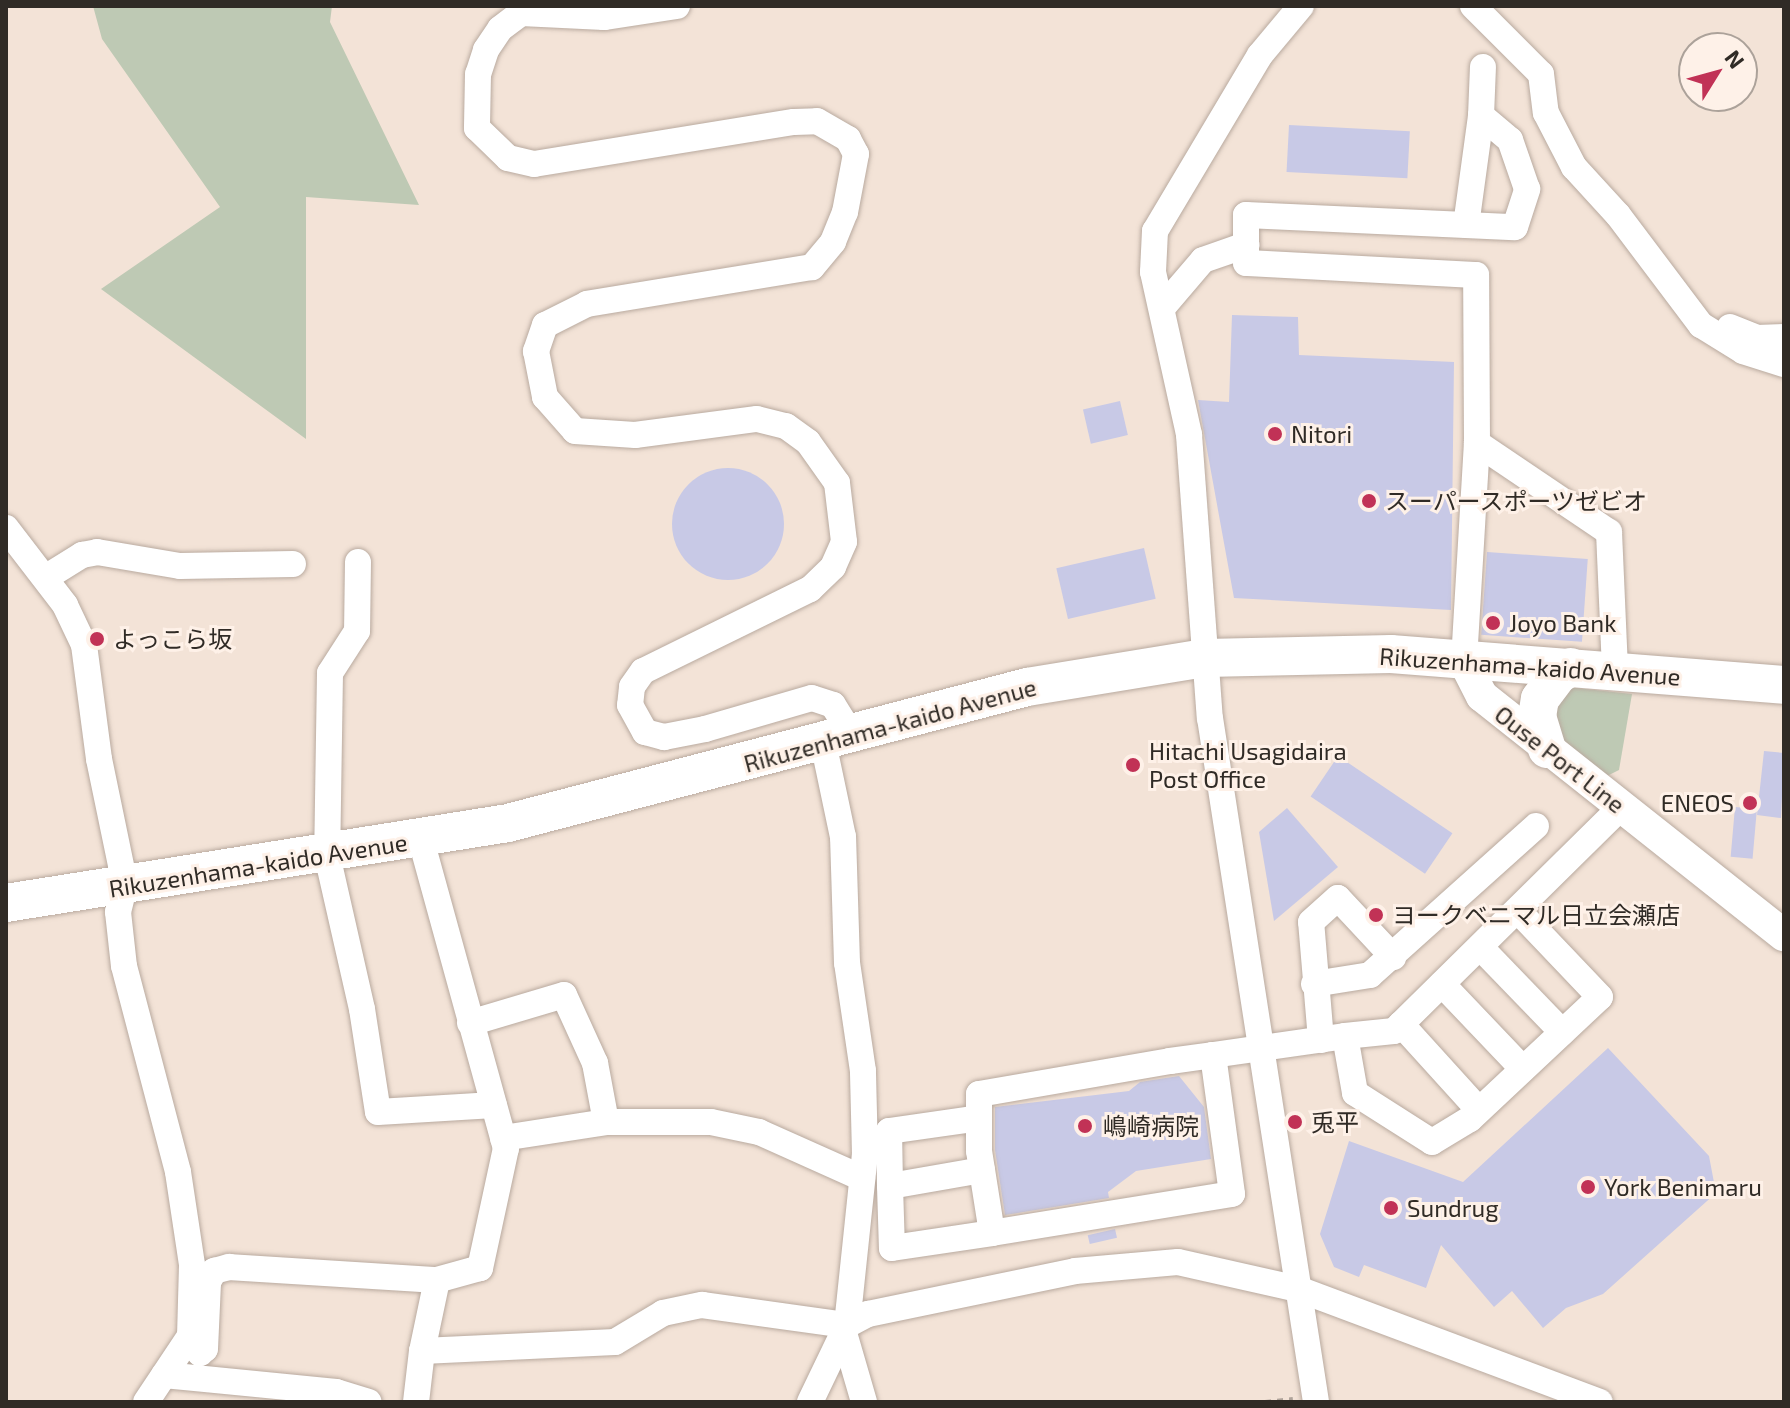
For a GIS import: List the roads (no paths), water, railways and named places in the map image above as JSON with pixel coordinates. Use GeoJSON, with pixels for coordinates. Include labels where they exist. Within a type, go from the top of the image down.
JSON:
{"type":"FeatureCollection","features":[{"type":"Feature","properties":{"kind":"highway","name":"Rikuzenhama-kaido Avenue"},"geometry":{"type":"LineString","coordinates":[[6,903],[421,840],[582,806],[1027,687],[1205,658],[1362,654],[1784,685]]}},
{"type":"Feature","properties":{"kind":"highway"},"geometry":{"type":"LineString","coordinates":[[1547,749],[1537,717],[1540,699],[1558,675],[1571,667]]}},
{"type":"Feature","properties":{"kind":"main road","name":"Ouse Port Line"},"geometry":{"type":"LineString","coordinates":[[1464,661],[1482,696],[1784,935]]}},
{"type":"Feature","properties":{"kind":"street"},"geometry":{"type":"LineString","coordinates":[[677,6],[604,17],[521,13],[486,50],[478,74],[477,128],[508,158],[534,164],[794,122],[817,121],[848,139],[856,154],[845,212],[833,242],[812,267],[587,304],[545,325],[536,351],[545,397],[575,431],[635,435],[757,419],[786,426],[808,442],[837,483],[844,542],[833,567],[810,589],[643,671],[632,687],[630,705],[645,732],[664,737],[705,729],[812,698],[833,705],[843,837],[847,963],[863,1071],[862,1178],[846,1329],[864,1402]]}},
{"type":"Feature","properties":{"kind":"street"},"geometry":{"type":"LineString","coordinates":[[1301,6],[1260,55],[1155,231],[1153,272],[1189,435],[1205,658],[1316,1402]]}},
{"type":"Feature","properties":{"kind":"street"},"geometry":{"type":"LineString","coordinates":[[1473,6],[1541,74],[1546,113],[1574,167],[1701,325],[1743,351],[1784,364]]}},
{"type":"Feature","properties":{"kind":"street"},"geometry":{"type":"LineString","coordinates":[[1466,225],[1481,116],[1483,67]]}},
{"type":"Feature","properties":{"kind":"street"},"geometry":{"type":"LineString","coordinates":[[1464,661],[1477,443],[1476,275],[1246,263],[1246,215],[1515,227],[1527,189],[1510,140],[1481,116]]}},
{"type":"Feature","properties":{"kind":"street"},"geometry":{"type":"LineString","coordinates":[[1162,308],[1203,260],[1246,245]]}},
{"type":"Feature","properties":{"kind":"street"},"geometry":{"type":"LineString","coordinates":[[1690,309],[1757,338],[1784,337]]}},
{"type":"Feature","properties":{"kind":"street"},"geometry":{"type":"LineString","coordinates":[[1477,443],[1609,532],[1615,672]]}},
{"type":"Feature","properties":{"kind":"street"},"geometry":{"type":"LineString","coordinates":[[6,528],[45,578],[84,645],[99,759],[125,884],[118,912],[124,966],[178,1172],[192,1265],[190,1336],[146,1402]]}},
{"type":"Feature","properties":{"kind":"street"},"geometry":{"type":"LineString","coordinates":[[45,578],[82,555],[97,552],[180,566],[293,564]]}},
{"type":"Feature","properties":{"kind":"street"},"geometry":{"type":"LineString","coordinates":[[358,562],[357,631],[330,673],[327,855],[362,1009],[378,1112],[494,1105]]}},
{"type":"Feature","properties":{"kind":"street"},"geometry":{"type":"LineString","coordinates":[[992,1233],[982,1170],[979,1094],[1213,1055],[1394,1031],[1621,807]]}},
{"type":"Feature","properties":{"kind":"street"},"geometry":{"type":"LineString","coordinates":[[1314,984],[1370,975],[1536,826]]}},
{"type":"Feature","properties":{"kind":"street"},"geometry":{"type":"LineString","coordinates":[[190,1336],[200,1353],[205,1349],[208,1282],[214,1271],[229,1267],[437,1280],[480,1268],[506,1148],[421,840]]}},
{"type":"Feature","properties":{"kind":"street"},"geometry":{"type":"LineString","coordinates":[[1393,957],[1338,898],[1311,922],[1314,984],[1355,1093],[1432,1142],[1479,1110],[1600,997],[1518,911]]}},
{"type":"Feature","properties":{"kind":"street"},"geometry":{"type":"LineString","coordinates":[[1481,948],[1562,1032]]}},
{"type":"Feature","properties":{"kind":"street"},"geometry":{"type":"LineString","coordinates":[[1442,984],[1523,1069]]}},
{"type":"Feature","properties":{"kind":"street"},"geometry":{"type":"LineString","coordinates":[[470,1023],[564,995],[595,1063],[606,1122]]}},
{"type":"Feature","properties":{"kind":"street"},"geometry":{"type":"LineString","coordinates":[[1401,1024],[1479,1110]]}},
{"type":"Feature","properties":{"kind":"street"},"geometry":{"type":"LineString","coordinates":[[979,1118],[889,1131],[892,1248],[1232,1194],[1213,1055]]}},
{"type":"Feature","properties":{"kind":"street"},"geometry":{"type":"LineString","coordinates":[[503,1138],[606,1122],[711,1122],[759,1132],[862,1178]]}},
{"type":"Feature","properties":{"kind":"street"},"geometry":{"type":"LineString","coordinates":[[890,1186],[982,1170]]}},
{"type":"Feature","properties":{"kind":"street"},"geometry":{"type":"LineString","coordinates":[[810,1402],[846,1329],[868,1314],[1142,1263],[1218,1268],[1298,1289],[1600,1402]]}},
{"type":"Feature","properties":{"kind":"street"},"geometry":{"type":"LineString","coordinates":[[416,1402],[422,1351],[437,1280]]}},
{"type":"Feature","properties":{"kind":"street"},"geometry":{"type":"LineString","coordinates":[[422,1351],[615,1342],[663,1313],[702,1305],[846,1329]]}},
{"type":"Feature","properties":{"kind":"street"},"geometry":{"type":"LineString","coordinates":[[164,1375],[336,1392],[368,1402]]}},
{"type":"Feature","properties":{"kind":"place","name":"Nitori"},"geometry":{"type":"Point","coordinates":[1275,434]}},
{"type":"Feature","properties":{"kind":"place","name":"スーパースポーツゼビオ"},"geometry":{"type":"Point","coordinates":[1369,501]}},
{"type":"Feature","properties":{"kind":"place","name":"Joyo Bank"},"geometry":{"type":"Point","coordinates":[1493,623]}},
{"type":"Feature","properties":{"kind":"place","name":"よっこら坂"},"geometry":{"type":"Point","coordinates":[97,639]}},
{"type":"Feature","properties":{"kind":"place","name":"Hitachi Usagidaira Post Office"},"geometry":{"type":"Point","coordinates":[1133,765]}},
{"type":"Feature","properties":{"kind":"place","name":"ENEOS"},"geometry":{"type":"Point","coordinates":[1750,803]}},
{"type":"Feature","properties":{"kind":"place","name":"ヨークベニマル日立会瀬店"},"geometry":{"type":"Point","coordinates":[1376,915]}},
{"type":"Feature","properties":{"kind":"place","name":"兎平"},"geometry":{"type":"Point","coordinates":[1295,1122]}},
{"type":"Feature","properties":{"kind":"place","name":"嶋崎病院"},"geometry":{"type":"Point","coordinates":[1085,1126]}},
{"type":"Feature","properties":{"kind":"place","name":"York Benimaru"},"geometry":{"type":"Point","coordinates":[1588,1187]}},
{"type":"Feature","properties":{"kind":"place","name":"Sundrug"},"geometry":{"type":"Point","coordinates":[1391,1208]}}]}
